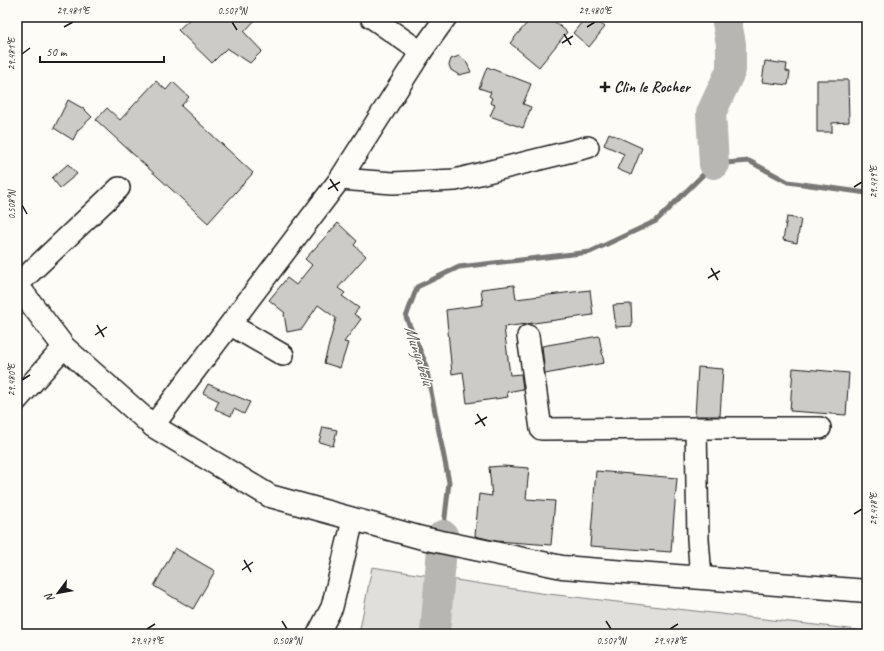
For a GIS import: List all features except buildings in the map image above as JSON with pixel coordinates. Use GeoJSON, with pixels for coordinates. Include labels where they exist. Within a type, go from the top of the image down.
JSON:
{"type":"FeatureCollection","features":[{"type":"Feature","properties":{"kind":"highway"},"geometry":{"type":"LineString","coordinates":[[17,285],[64,347],[153,426],[270,496],[422,538],[562,567],[867,591]]}},
{"type":"Feature","properties":{"kind":"lane"},"geometry":{"type":"LineString","coordinates":[[371,17],[421,52]]}},
{"type":"Feature","properties":{"kind":"lane"},"geometry":{"type":"LineString","coordinates":[[153,426],[231,325],[340,179],[421,52],[446,17]]}},
{"type":"Feature","properties":{"kind":"lane"},"geometry":{"type":"LineString","coordinates":[[340,179],[393,183],[456,180],[588,147]]}},
{"type":"Feature","properties":{"kind":"lane"},"geometry":{"type":"LineString","coordinates":[[17,285],[119,188]]}},
{"type":"Feature","properties":{"kind":"lane"},"geometry":{"type":"LineString","coordinates":[[231,325],[283,355]]}},
{"type":"Feature","properties":{"kind":"lane"},"geometry":{"type":"LineString","coordinates":[[528,336],[540,429],[820,428]]}},
{"type":"Feature","properties":{"kind":"lane"},"geometry":{"type":"LineString","coordinates":[[17,400],[64,347]]}},
{"type":"Feature","properties":{"kind":"lane"},"geometry":{"type":"LineString","coordinates":[[696,428],[698,539],[701,578]]}},
{"type":"Feature","properties":{"kind":"lane"},"geometry":{"type":"LineString","coordinates":[[318,634],[332,608],[353,520]]}},
{"type":"Feature","properties":{"kind":"shaded area"},"geometry":{"type":"Polygon","coordinates":[[[372,567],[540,593],[867,631],[867,634],[359,634],[372,567]]]}},
{"type":"Feature","properties":{"kind":"waterway","name":"Munyabelu"},"geometry":{"type":"LineString","coordinates":[[714,164],[711,113],[731,70],[731,44],[726,17]]}},
{"type":"Feature","properties":{"kind":"waterway","name":"Munyabelu"},"geometry":{"type":"LineString","coordinates":[[443,535],[449,482],[425,362],[406,317],[417,287],[459,267],[590,252],[656,221],[714,164],[749,161],[788,182],[867,193]]}},
{"type":"Feature","properties":{"kind":"waterway","name":"Munyabelu"},"geometry":{"type":"LineString","coordinates":[[435,634],[443,535]]}},
{"type":"Feature","properties":{"kind":"place","name":"Clin le Rocher"},"geometry":{"type":"Point","coordinates":[605,87]}}]}
